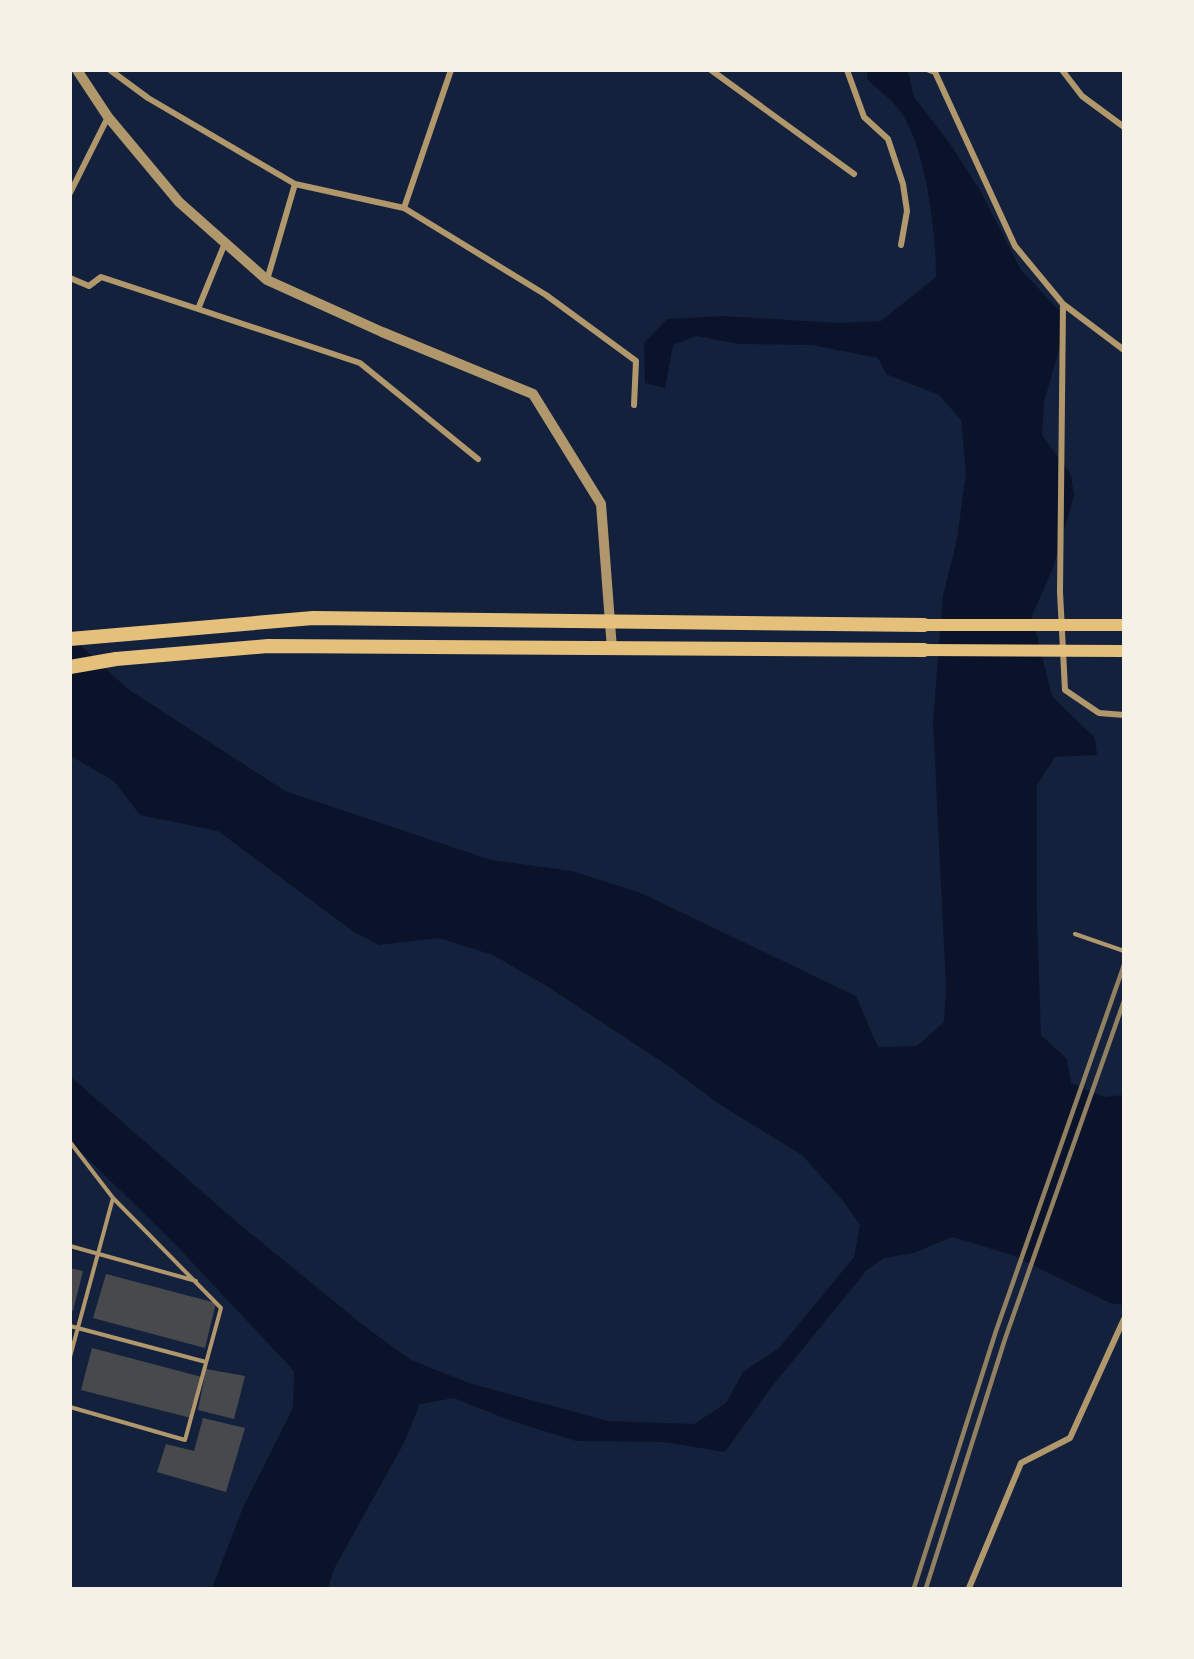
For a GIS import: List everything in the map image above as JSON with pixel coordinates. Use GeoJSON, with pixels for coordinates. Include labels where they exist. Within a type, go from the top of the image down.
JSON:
{"type":"FeatureCollection","features":[{"type":"Feature","properties":{"kind":"highway"},"geometry":{"type":"LineString","coordinates":[[70,639],[86,635],[313,618],[924,625]]}},
{"type":"Feature","properties":{"kind":"highway"},"geometry":{"type":"LineString","coordinates":[[70,668],[116,658],[268,646],[924,650]]}},
{"type":"Feature","properties":{"kind":"main road"},"geometry":{"type":"LineString","coordinates":[[924,625],[1124,624]]}},
{"type":"Feature","properties":{"kind":"main road"},"geometry":{"type":"LineString","coordinates":[[924,650],[1124,651]]}},
{"type":"Feature","properties":{"kind":"street"},"geometry":{"type":"LineString","coordinates":[[78,70],[108,117],[179,202],[267,280],[382,332],[533,394],[601,504],[612,649]]}},
{"type":"Feature","properties":{"kind":"street"},"geometry":{"type":"LineString","coordinates":[[110,70],[148,98],[295,184],[404,208],[546,294],[636,361],[634,405]]}},
{"type":"Feature","properties":{"kind":"street"},"geometry":{"type":"LineString","coordinates":[[404,208],[451,70]]}},
{"type":"Feature","properties":{"kind":"street"},"geometry":{"type":"LineString","coordinates":[[711,70],[854,174]]}},
{"type":"Feature","properties":{"kind":"street"},"geometry":{"type":"LineString","coordinates":[[847,70],[864,117],[888,139],[903,184],[907,211],[901,245]]}},
{"type":"Feature","properties":{"kind":"street"},"geometry":{"type":"LineString","coordinates":[[1062,70],[1082,96],[1124,127]]}},
{"type":"Feature","properties":{"kind":"street"},"geometry":{"type":"LineString","coordinates":[[933,71],[1015,246],[1063,304],[1124,350]]}},
{"type":"Feature","properties":{"kind":"street"},"geometry":{"type":"LineString","coordinates":[[70,193],[108,117]]}},
{"type":"Feature","properties":{"kind":"street"},"geometry":{"type":"LineString","coordinates":[[267,280],[295,184]]}},
{"type":"Feature","properties":{"kind":"street"},"geometry":{"type":"LineString","coordinates":[[198,309],[225,243]]}},
{"type":"Feature","properties":{"kind":"street"},"geometry":{"type":"LineString","coordinates":[[70,278],[89,286],[101,276],[360,363],[478,459]]}},
{"type":"Feature","properties":{"kind":"street"},"geometry":{"type":"LineString","coordinates":[[1063,304],[1060,592],[1065,690],[1099,713],[1124,715]]}},
{"type":"Feature","properties":{"kind":"street"},"geometry":{"type":"LineString","coordinates":[[969,1588],[1021,1463],[1070,1438],[1124,1319]]}},
{"type":"Feature","properties":{"kind":"lane"},"geometry":{"type":"LineString","coordinates":[[1075,934],[1124,951]]}},
{"type":"Feature","properties":{"kind":"lane"},"geometry":{"type":"LineString","coordinates":[[70,1142],[113,1198],[220,1308],[185,1440],[70,1407]]}},
{"type":"Feature","properties":{"kind":"lane"},"geometry":{"type":"LineString","coordinates":[[70,1357],[113,1198]]}},
{"type":"Feature","properties":{"kind":"lane"},"geometry":{"type":"LineString","coordinates":[[70,1246],[196,1282]]}},
{"type":"Feature","properties":{"kind":"lane"},"geometry":{"type":"LineString","coordinates":[[70,1326],[206,1362]]}},
{"type":"Feature","properties":{"kind":"water"},"geometry":{"type":"Polygon","coordinates":[[[867,71],[908,71],[914,97],[951,145],[981,192],[1021,270],[1060,311],[1061,343],[1044,402],[1042,435],[1071,475],[1074,496],[1053,568],[1032,616],[1052,696],[1095,738],[1097,755],[1055,757],[1037,785],[1037,915],[1041,1035],[1067,1059],[1071,1083],[1104,1097],[1123,1095],[1123,1305],[1110,1303],[1012,1255],[952,1237],[914,1253],[884,1258],[867,1270],[770,1389],[725,1452],[663,1442],[576,1441],[509,1420],[454,1398],[420,1404],[404,1443],[334,1569],[328,1588],[212,1588],[244,1505],[293,1408],[294,1371],[174,1243],[71,1142],[71,1077],[238,1223],[363,1325],[411,1360],[469,1383],[608,1421],[694,1424],[726,1403],[743,1372],[779,1348],[854,1257],[860,1225],[843,1201],[802,1155],[719,1104],[667,1065],[545,985],[493,955],[439,938],[379,945],[354,932],[218,831],[140,815],[114,781],[71,756],[71,637],[128,689],[285,791],[491,860],[572,871],[641,893],[856,996],[878,1047],[917,1046],[944,1022],[946,987],[933,722],[943,595],[957,539],[966,473],[961,420],[939,395],[886,374],[878,358],[812,345],[739,344],[696,336],[673,345],[665,388],[645,383],[644,343],[667,319],[724,316],[838,323],[881,321],[936,277],[928,191],[917,146],[900,111],[867,79],[867,71]]]}},
{"type":"Feature","properties":{"kind":"building"},"geometry":{"type":"Polygon","coordinates":[[[70,1268],[83,1271],[73,1311],[70,1310],[70,1268]]]}},
{"type":"Feature","properties":{"kind":"building"},"geometry":{"type":"Polygon","coordinates":[[[106,1274],[216,1303],[205,1348],[93,1318],[106,1274]]]}},
{"type":"Feature","properties":{"kind":"building"},"geometry":{"type":"Polygon","coordinates":[[[92,1348],[202,1377],[191,1418],[81,1390],[92,1348]]]}},
{"type":"Feature","properties":{"kind":"building"},"geometry":{"type":"Polygon","coordinates":[[[206,1369],[245,1376],[234,1419],[198,1410],[206,1369]]]}},
{"type":"Feature","properties":{"kind":"building"},"geometry":{"type":"Polygon","coordinates":[[[203,1418],[245,1428],[226,1492],[157,1472],[166,1444],[194,1451],[203,1418]]]}},
{"type":"Feature","properties":{"kind":"railway"},"geometry":{"type":"LineString","coordinates":[[914,1588],[996,1331],[1124,965]]}},
{"type":"Feature","properties":{"kind":"railway"},"geometry":{"type":"LineString","coordinates":[[926,1588],[1005,1339],[1124,1001]]}}]}
